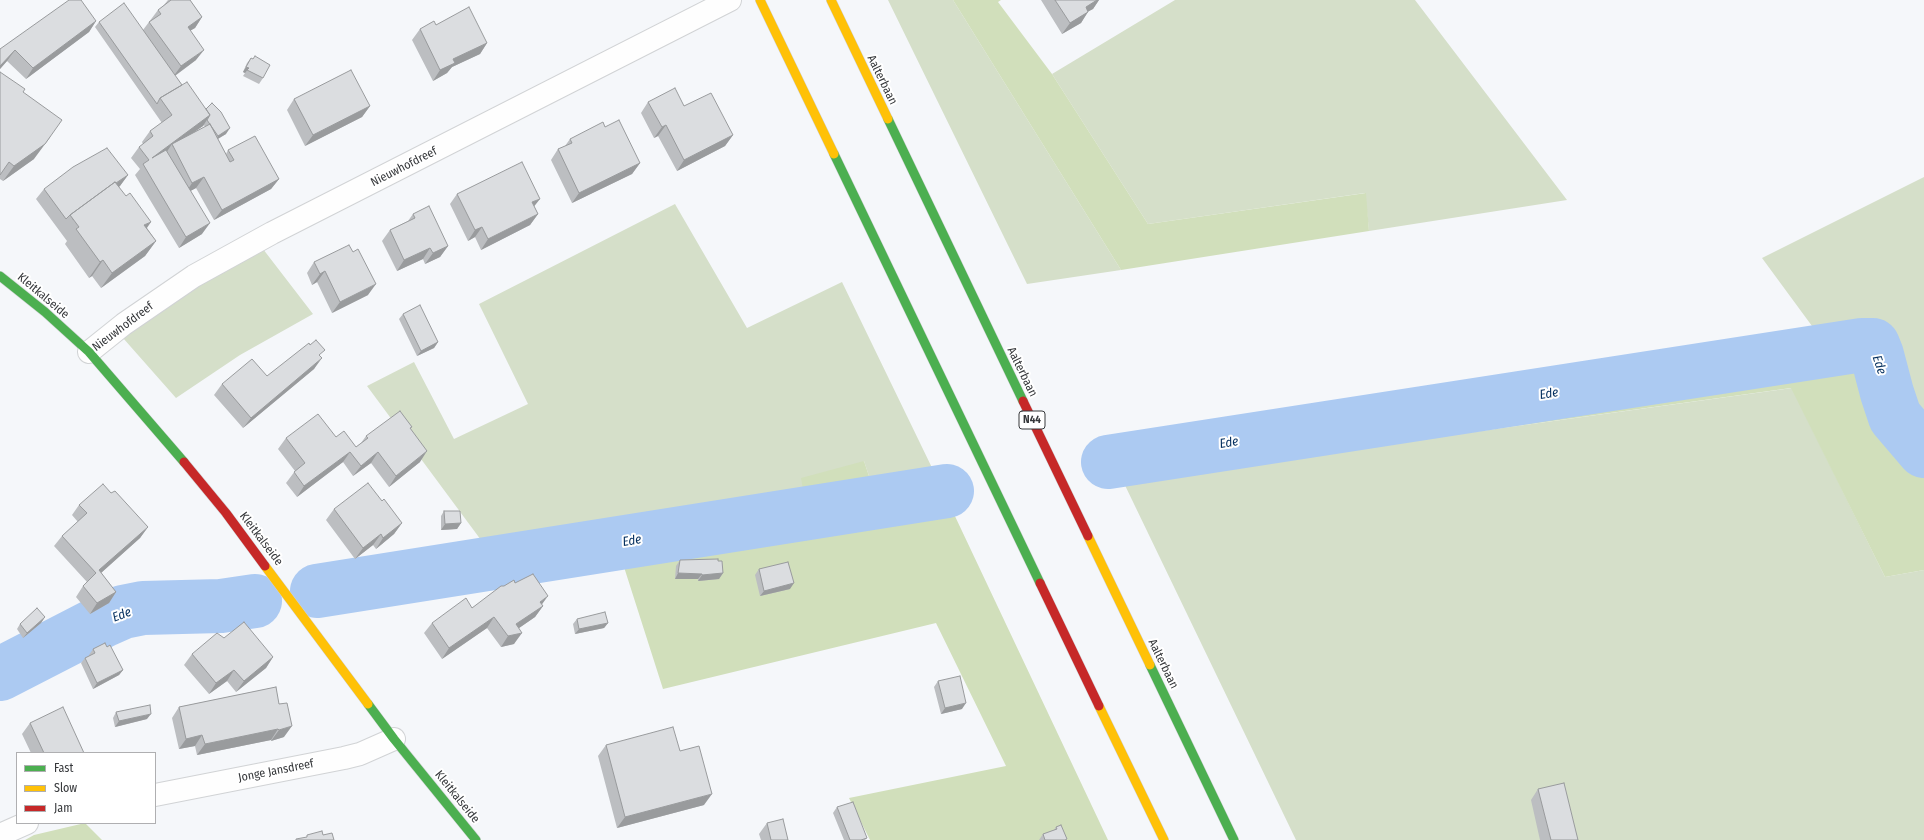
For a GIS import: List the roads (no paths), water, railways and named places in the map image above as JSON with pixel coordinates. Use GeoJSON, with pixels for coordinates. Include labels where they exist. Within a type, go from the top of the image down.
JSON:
{"type":"FeatureCollection","features":[{"type":"Feature","properties":{"kind":"main road"},"geometry":{"type":"LineString","coordinates":[[760,0],[1164,840]]}},
{"type":"Feature","properties":{"kind":"main road","name":"Aalterbaan"},"geometry":{"type":"LineString","coordinates":[[831,0],[1234,840]]}},
{"type":"Feature","properties":{"kind":"main road","name":"Kleitkalseide"},"geometry":{"type":"LineString","coordinates":[[0,276],[45,312],[89,352],[160,432],[226,513],[394,738],[476,840]]}},
{"type":"Feature","properties":{"kind":"street","name":"Nieuwhofdreef"},"geometry":{"type":"LineString","coordinates":[[89,352],[124,324],[194,276],[272,233],[730,0]]}},
{"type":"Feature","properties":{"kind":"street","name":"Jonge Jansdreef"},"geometry":{"type":"LineString","coordinates":[[156,795],[344,758],[360,754],[394,738]]}},
{"type":"Feature","properties":{"kind":"street"},"geometry":{"type":"LineString","coordinates":[[0,835],[25,824]]}},
{"type":"Feature","properties":{"kind":"waterway","name":"Ede"},"geometry":{"type":"LineString","coordinates":[[1108,462],[1862,345],[1873,345],[1895,417],[1924,451]]}},
{"type":"Feature","properties":{"kind":"waterway","name":"Ede"},"geometry":{"type":"LineString","coordinates":[[317,591],[947,491]]}},
{"type":"Feature","properties":{"kind":"waterway","name":"Ede"},"geometry":{"type":"LineString","coordinates":[[0,674],[123,612],[143,608],[221,606],[255,601]]}}]}
